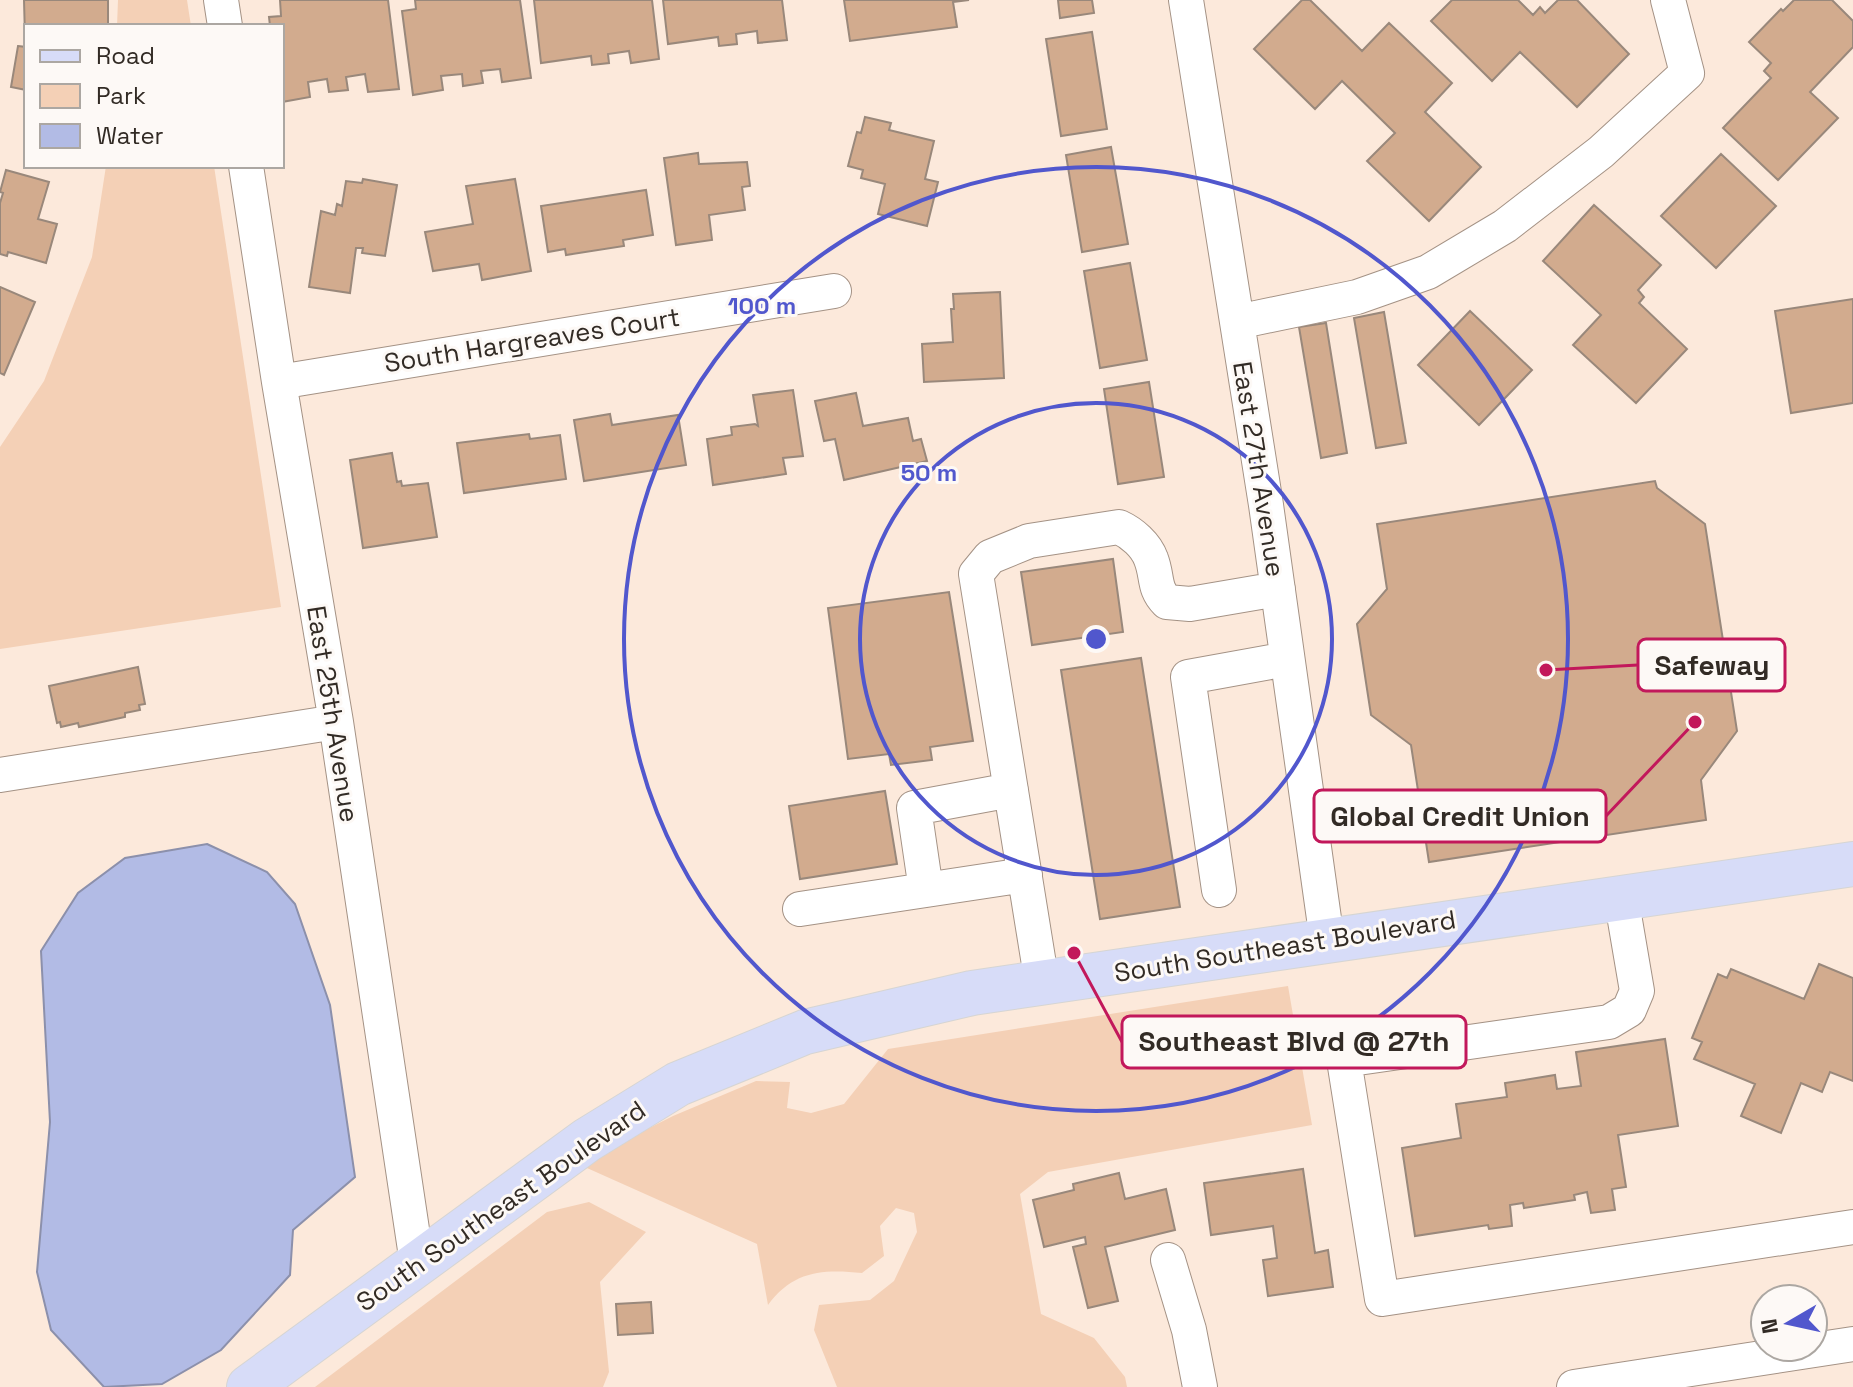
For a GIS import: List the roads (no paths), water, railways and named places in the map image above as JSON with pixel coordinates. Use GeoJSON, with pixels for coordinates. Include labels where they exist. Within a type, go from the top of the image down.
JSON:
{"type":"FeatureCollection","features":[{"type":"Feature","properties":{"kind":"main road","name":"South Southeast Boulevard"},"geometry":{"type":"LineString","coordinates":[[249,1387],[587,1140],[678,1084],[805,1032],[972,993],[1853,864]]}},
{"type":"Feature","properties":{"kind":"street"},"geometry":{"type":"LineString","coordinates":[[221,0],[225,24]]}},
{"type":"Feature","properties":{"kind":"street","name":"East 27th Avenue"},"geometry":{"type":"LineString","coordinates":[[1186,0],[1278,589],[1327,940]]}},
{"type":"Feature","properties":{"kind":"street"},"geometry":{"type":"LineString","coordinates":[[1237,322],[1357,297],[1428,272],[1505,226],[1601,152],[1687,73],[1668,0]]}},
{"type":"Feature","properties":{"kind":"street","name":"East 25th Avenue"},"geometry":{"type":"LineString","coordinates":[[246,168],[336,722],[417,1263]]}},
{"type":"Feature","properties":{"kind":"street","name":"South Hargreaves Court"},"geometry":{"type":"LineString","coordinates":[[279,382],[834,291]]}},
{"type":"Feature","properties":{"kind":"street"},"geometry":{"type":"LineString","coordinates":[[1042,983],[976,574],[990,557],[1029,541],[1119,527],[1132,534],[1151,557],[1159,593],[1167,602],[1190,604],[1278,589]]}},
{"type":"Feature","properties":{"kind":"street"},"geometry":{"type":"LineString","coordinates":[[1219,890],[1188,677],[1287,659]]}},
{"type":"Feature","properties":{"kind":"street"},"geometry":{"type":"LineString","coordinates":[[0,775],[336,722]]}},
{"type":"Feature","properties":{"kind":"street"},"geometry":{"type":"LineString","coordinates":[[926,890],[914,808],[1011,790]]}},
{"type":"Feature","properties":{"kind":"street"},"geometry":{"type":"LineString","coordinates":[[800,909],[1025,875]]}},
{"type":"Feature","properties":{"kind":"street"},"geometry":{"type":"LineString","coordinates":[[1621,897],[1637,991],[1629,1010],[1609,1022],[1344,1060],[1382,1299],[1853,1227]]}},
{"type":"Feature","properties":{"kind":"street"},"geometry":{"type":"LineString","coordinates":[[1168,1260],[1189,1330],[1200,1387]]}},
{"type":"Feature","properties":{"kind":"street"},"geometry":{"type":"LineString","coordinates":[[1574,1387],[1853,1344]]}},
{"type":"Feature","properties":{"kind":"water"},"geometry":{"type":"Polygon","coordinates":[[[207,844],[267,872],[295,904],[330,1005],[355,1177],[293,1230],[290,1275],[221,1350],[162,1384],[104,1387],[51,1330],[37,1272],[50,1122],[41,951],[78,893],[125,858],[207,844]]]}},
{"type":"Feature","properties":{"kind":"place","name":"Safeway"},"geometry":{"type":"Point","coordinates":[1546,670]}},
{"type":"Feature","properties":{"kind":"place","name":"Global Credit Union"},"geometry":{"type":"Point","coordinates":[1695,722]}},
{"type":"Feature","properties":{"kind":"place","name":"Southeast Blvd @ 27th"},"geometry":{"type":"Point","coordinates":[1074,953]}}]}
